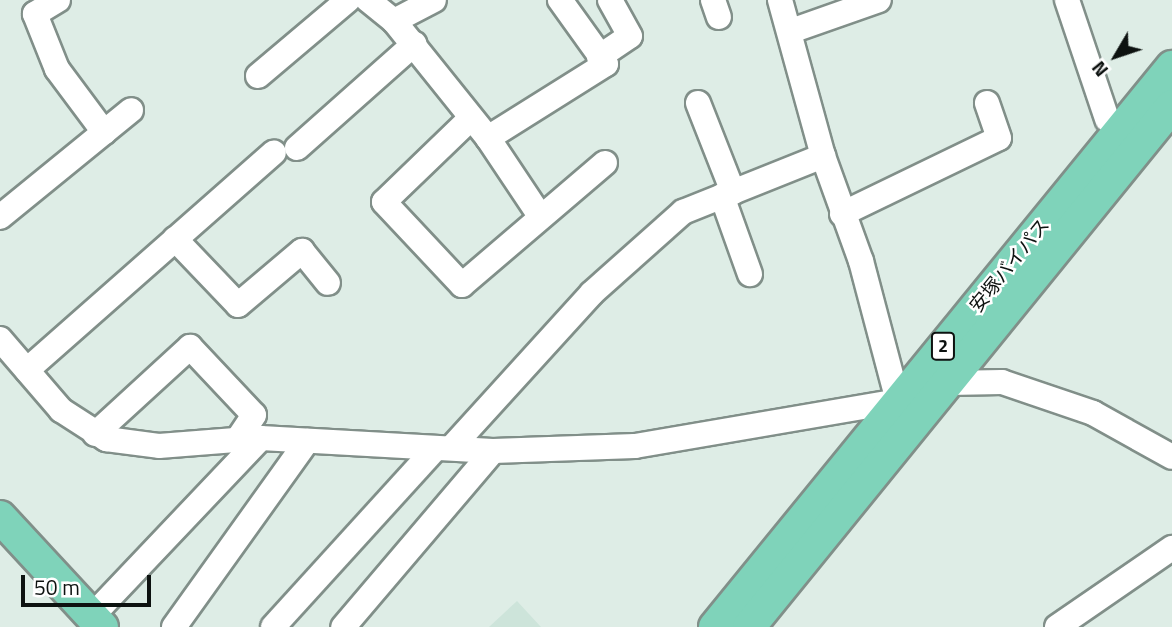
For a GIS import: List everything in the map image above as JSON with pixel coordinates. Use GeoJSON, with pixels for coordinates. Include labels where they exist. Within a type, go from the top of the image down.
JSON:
{"type":"FeatureCollection","features":[{"type":"Feature","properties":{"kind":"main road","name":"安塚バイパス"},"geometry":{"type":"LineString","coordinates":[[715,627],[1172,67]]}},
{"type":"Feature","properties":{"kind":"main road","name":"安塚バイパス"},"geometry":{"type":"LineString","coordinates":[[749,627],[1172,106]]}},
{"type":"Feature","properties":{"kind":"main road"},"geometry":{"type":"LineString","coordinates":[[0,517],[97,622]]}},
{"type":"Feature","properties":{"kind":"street"},"geometry":{"type":"LineString","coordinates":[[58,0],[34,14],[58,69],[104,132]]}},
{"type":"Feature","properties":{"kind":"street"},"geometry":{"type":"LineString","coordinates":[[258,76],[348,0]]}},
{"type":"Feature","properties":{"kind":"street"},"geometry":{"type":"LineString","coordinates":[[368,0],[394,21],[414,44],[469,120],[488,138],[540,216]]}},
{"type":"Feature","properties":{"kind":"street"},"geometry":{"type":"LineString","coordinates":[[394,21],[434,0]]}},
{"type":"Feature","properties":{"kind":"street"},"geometry":{"type":"LineString","coordinates":[[488,138],[606,64],[560,0]]}},
{"type":"Feature","properties":{"kind":"street"},"geometry":{"type":"LineString","coordinates":[[599,57],[630,36],[610,0]]}},
{"type":"Feature","properties":{"kind":"street"},"geometry":{"type":"LineString","coordinates":[[780,0],[791,31],[823,156],[861,261],[898,401]]}},
{"type":"Feature","properties":{"kind":"street"},"geometry":{"type":"LineString","coordinates":[[1068,0],[1107,119]]}},
{"type":"Feature","properties":{"kind":"street"},"geometry":{"type":"LineString","coordinates":[[791,31],[871,1]]}},
{"type":"Feature","properties":{"kind":"street"},"geometry":{"type":"LineString","coordinates":[[27,370],[175,239],[414,44]]}},
{"type":"Feature","properties":{"kind":"street"},"geometry":{"type":"LineString","coordinates":[[698,103],[750,274]]}},
{"type":"Feature","properties":{"kind":"street"},"geometry":{"type":"LineString","coordinates":[[842,214],[999,138],[987,103]]}},
{"type":"Feature","properties":{"kind":"street"},"geometry":{"type":"LineString","coordinates":[[0,217],[131,110]]}},
{"type":"Feature","properties":{"kind":"street"},"geometry":{"type":"LineString","coordinates":[[469,120],[384,202],[462,285],[605,163]]}},
{"type":"Feature","properties":{"kind":"street"},"geometry":{"type":"LineString","coordinates":[[273,627],[592,293],[683,212],[823,156]]}},
{"type":"Feature","properties":{"kind":"street"},"geometry":{"type":"LineString","coordinates":[[175,239],[238,305],[302,251],[328,283]]}},
{"type":"Feature","properties":{"kind":"street"},"geometry":{"type":"LineString","coordinates":[[0,339],[61,410],[95,434],[159,446],[250,438],[492,451],[635,446],[898,401],[948,383],[1002,382],[1093,413],[1172,457]]}},
{"type":"Feature","properties":{"kind":"street"},"geometry":{"type":"LineString","coordinates":[[95,434],[190,346],[254,415],[250,438],[97,622]]}},
{"type":"Feature","properties":{"kind":"street"},"geometry":{"type":"LineString","coordinates":[[174,627],[307,441]]}},
{"type":"Feature","properties":{"kind":"street"},"geometry":{"type":"LineString","coordinates":[[343,627],[492,451]]}},
{"type":"Feature","properties":{"kind":"street"},"geometry":{"type":"LineString","coordinates":[[1056,627],[1172,548]]}},
{"type":"Feature","properties":{"kind":"shaded area"},"geometry":{"type":"Polygon","coordinates":[[[517,601],[541,627],[489,627],[517,601]]]}}]}
